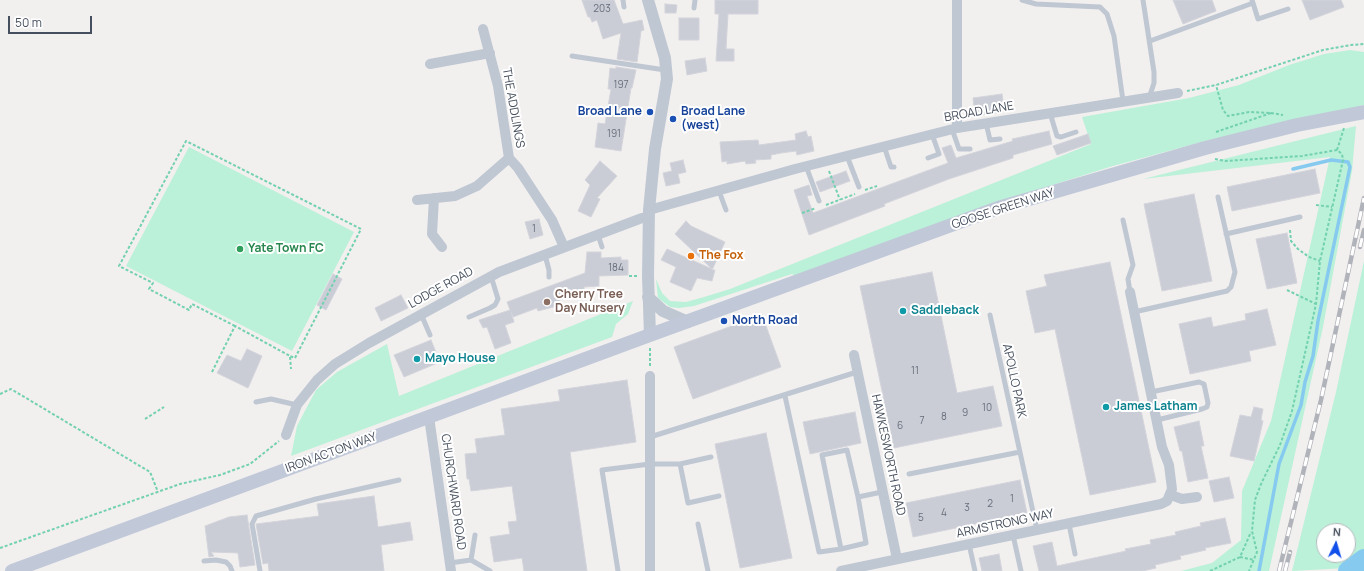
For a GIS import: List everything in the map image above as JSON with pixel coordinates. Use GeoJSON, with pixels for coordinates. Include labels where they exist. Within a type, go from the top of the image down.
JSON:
{"type":"FeatureCollection","features":[{"type":"Feature","properties":{"kind":"main road","name":"GOOSE GREEN WAY"},"geometry":{"type":"LineString","coordinates":[[650,335],[998,208],[1205,148],[1354,114]]}},
{"type":"Feature","properties":{"kind":"main road","name":"IRON ACTON WAY"},"geometry":{"type":"LineString","coordinates":[[12,571],[650,335]]}},
{"type":"Feature","properties":{"kind":"street"},"geometry":{"type":"LineString","coordinates":[[954,129],[957,0]]}},
{"type":"Feature","properties":{"kind":"street"},"geometry":{"type":"LineString","coordinates":[[650,335],[648,297],[649,214],[655,149],[665,92],[666,70],[651,1]]}},
{"type":"Feature","properties":{"kind":"street","name":"THE ADDLINGS"},"geometry":{"type":"LineString","coordinates":[[483,29],[498,86],[509,158],[518,168],[552,220],[564,247]]}},
{"type":"Feature","properties":{"kind":"street"},"geometry":{"type":"LineString","coordinates":[[430,64],[490,53]]}},
{"type":"Feature","properties":{"kind":"street","name":"BROAD LANE"},"geometry":{"type":"LineString","coordinates":[[649,214],[719,191],[806,166],[932,134],[986,123],[1178,93]]}},
{"type":"Feature","properties":{"kind":"street"},"geometry":{"type":"LineString","coordinates":[[417,200],[456,196],[477,186],[509,158]]}},
{"type":"Feature","properties":{"kind":"street"},"geometry":{"type":"LineString","coordinates":[[434,198],[432,234],[442,246]]}},
{"type":"Feature","properties":{"kind":"street","name":"LODGE ROAD"},"geometry":{"type":"LineString","coordinates":[[286,435],[297,405],[317,380],[335,364],[490,276],[649,214]]}},
{"type":"Feature","properties":{"kind":"street"},"geometry":{"type":"LineString","coordinates":[[1130,292],[1162,447],[1169,465],[1172,489],[1171,495],[1182,499],[1197,496]]}},
{"type":"Feature","properties":{"kind":"street"},"geometry":{"type":"LineString","coordinates":[[648,297],[663,311],[688,322]]}},
{"type":"Feature","properties":{"kind":"street","name":"HAWKESWORTH ROAD"},"geometry":{"type":"LineString","coordinates":[[854,355],[896,559]]}},
{"type":"Feature","properties":{"kind":"street"},"geometry":{"type":"LineString","coordinates":[[650,376],[650,571]]}},
{"type":"Feature","properties":{"kind":"street","name":"CHURCHWARD ROAD"},"geometry":{"type":"LineString","coordinates":[[429,417],[450,567]]}},
{"type":"Feature","properties":{"kind":"street","name":"ARMSTRONG WAY"},"geometry":{"type":"LineString","coordinates":[[841,571],[1160,504],[1167,500],[1171,495]]}},
{"type":"Feature","properties":{"kind":"lane"},"geometry":{"type":"LineString","coordinates":[[623,0],[624,7]]}},
{"type":"Feature","properties":{"kind":"lane"},"geometry":{"type":"LineString","coordinates":[[694,8],[695,0]]}},
{"type":"Feature","properties":{"kind":"lane"},"geometry":{"type":"LineString","coordinates":[[1022,0],[1028,3],[1040,5],[1100,7],[1107,14],[1114,36],[1123,101]]}},
{"type":"Feature","properties":{"kind":"lane"},"geometry":{"type":"LineString","coordinates":[[1143,0],[1150,40],[1154,83],[1149,98]]}},
{"type":"Feature","properties":{"kind":"lane"},"geometry":{"type":"LineString","coordinates":[[1150,40],[1253,1],[1258,19],[1288,9]]}},
{"type":"Feature","properties":{"kind":"lane"},"geometry":{"type":"LineString","coordinates":[[572,56],[666,70]]}},
{"type":"Feature","properties":{"kind":"lane"},"geometry":{"type":"LineString","coordinates":[[1050,113],[1057,136],[1060,137],[1076,132]]}},
{"type":"Feature","properties":{"kind":"lane"},"geometry":{"type":"LineString","coordinates":[[986,123],[990,140],[1000,139]]}},
{"type":"Feature","properties":{"kind":"lane"},"geometry":{"type":"LineString","coordinates":[[954,129],[959,149],[970,149]]}},
{"type":"Feature","properties":{"kind":"lane"},"geometry":{"type":"LineString","coordinates":[[928,158],[939,154],[932,134]]}},
{"type":"Feature","properties":{"kind":"lane"},"geometry":{"type":"LineString","coordinates":[[884,146],[891,168],[894,167]]}},
{"type":"Feature","properties":{"kind":"lane"},"geometry":{"type":"LineString","coordinates":[[847,156],[858,187]]}},
{"type":"Feature","properties":{"kind":"lane"},"geometry":{"type":"LineString","coordinates":[[806,166],[819,201]]}},
{"type":"Feature","properties":{"kind":"lane"},"geometry":{"type":"LineString","coordinates":[[719,191],[726,210]]}},
{"type":"Feature","properties":{"kind":"lane"},"geometry":{"type":"LineString","coordinates":[[1134,312],[1227,291],[1234,280],[1235,272],[1218,197]]}},
{"type":"Feature","properties":{"kind":"lane"},"geometry":{"type":"LineString","coordinates":[[1226,234],[1300,218]]}},
{"type":"Feature","properties":{"kind":"lane"},"geometry":{"type":"LineString","coordinates":[[1123,220],[1133,265],[1128,278],[1130,292]]}},
{"type":"Feature","properties":{"kind":"lane"},"geometry":{"type":"LineString","coordinates":[[598,235],[602,247]]}},
{"type":"Feature","properties":{"kind":"lane"},"geometry":{"type":"LineString","coordinates":[[545,255],[550,270],[549,277]]}},
{"type":"Feature","properties":{"kind":"lane"},"geometry":{"type":"LineString","coordinates":[[469,317],[495,305],[498,299],[490,276]]}},
{"type":"Feature","properties":{"kind":"lane"},"geometry":{"type":"LineString","coordinates":[[421,314],[430,335]]}},
{"type":"Feature","properties":{"kind":"lane","name":"APOLLO PARK"},"geometry":{"type":"LineString","coordinates":[[990,315],[1037,530]]}},
{"type":"Feature","properties":{"kind":"lane"},"geometry":{"type":"LineString","coordinates":[[650,437],[785,396],[857,372]]}},
{"type":"Feature","properties":{"kind":"lane"},"geometry":{"type":"LineString","coordinates":[[1151,392],[1199,382],[1204,384],[1208,403],[1207,407],[1157,420]]}},
{"type":"Feature","properties":{"kind":"lane"},"geometry":{"type":"LineString","coordinates":[[785,396],[819,552],[841,549],[866,543],[858,497],[847,450],[822,455],[841,549]]}},
{"type":"Feature","properties":{"kind":"lane"},"geometry":{"type":"LineString","coordinates":[[256,402],[272,399],[297,405]]}},
{"type":"Feature","properties":{"kind":"lane"},"geometry":{"type":"LineString","coordinates":[[909,474],[1020,452]]}},
{"type":"Feature","properties":{"kind":"lane"},"geometry":{"type":"LineString","coordinates":[[618,571],[602,470],[650,464],[680,464],[711,457]]}},
{"type":"Feature","properties":{"kind":"lane"},"geometry":{"type":"LineString","coordinates":[[680,464],[688,503],[719,496]]}},
{"type":"Feature","properties":{"kind":"lane"},"geometry":{"type":"LineString","coordinates":[[260,571],[252,524],[256,516],[316,499],[400,480]]}},
{"type":"Feature","properties":{"kind":"lane"},"geometry":{"type":"LineString","coordinates":[[858,497],[882,492]]}},
{"type":"Feature","properties":{"kind":"lane"},"geometry":{"type":"LineString","coordinates":[[698,524],[708,571]]}},
{"type":"Feature","properties":{"kind":"lane"},"geometry":{"type":"LineString","coordinates":[[1069,524],[1075,554]]}},
{"type":"Feature","properties":{"kind":"lane"},"geometry":{"type":"LineString","coordinates":[[471,560],[475,535]]}},
{"type":"Feature","properties":{"kind":"lane"},"geometry":{"type":"LineString","coordinates":[[1013,536],[1021,571]]}},
{"type":"Feature","properties":{"kind":"lane"},"geometry":{"type":"LineString","coordinates":[[969,544],[975,571]]}},
{"type":"Feature","properties":{"kind":"lane"},"geometry":{"type":"LineString","coordinates":[[204,561],[216,560],[226,562],[232,571]]}},
{"type":"Feature","properties":{"kind":"lane"},"geometry":{"type":"LineString","coordinates":[[450,567],[471,560]]}},
{"type":"Feature","properties":{"kind":"lane"},"geometry":{"type":"LineString","coordinates":[[471,560],[487,570]]}},
{"type":"Feature","properties":{"kind":"path"},"geometry":{"type":"LineString","coordinates":[[1178,93],[1216,85],[1323,50],[1364,44]]}},
{"type":"Feature","properties":{"kind":"path"},"geometry":{"type":"LineString","coordinates":[[1210,571],[1216,570],[1240,557],[1246,546],[1252,531],[1255,500],[1280,445],[1292,411],[1316,304],[1320,261],[1343,160],[1342,154],[1337,150],[1302,156],[1225,161],[1209,157],[1203,138],[1229,126],[1271,113],[1250,112],[1228,116],[1223,110],[1216,85]]}},
{"type":"Feature","properties":{"kind":"path"},"geometry":{"type":"LineString","coordinates":[[1337,150],[1344,130],[1354,114]]}},
{"type":"Feature","properties":{"kind":"path"},"geometry":{"type":"LineString","coordinates":[[186,141],[361,229],[295,358],[235,326],[192,304],[189,310],[150,289],[153,283],[119,266],[186,141]]}},
{"type":"Feature","properties":{"kind":"path"},"geometry":{"type":"LineString","coordinates":[[826,161],[840,200]]}},
{"type":"Feature","properties":{"kind":"path"},"geometry":{"type":"LineString","coordinates":[[802,213],[877,186]]}},
{"type":"Feature","properties":{"kind":"path"},"geometry":{"type":"LineString","coordinates":[[1316,205],[1332,207]]}},
{"type":"Feature","properties":{"kind":"path"},"geometry":{"type":"LineString","coordinates":[[1290,230],[1291,241],[1298,249],[1309,257],[1320,261]]}},
{"type":"Feature","properties":{"kind":"path"},"geometry":{"type":"LineString","coordinates":[[1287,290],[1316,304]]}},
{"type":"Feature","properties":{"kind":"path"},"geometry":{"type":"LineString","coordinates":[[212,372],[235,326]]}},
{"type":"Feature","properties":{"kind":"path"},"geometry":{"type":"LineString","coordinates":[[650,335],[650,376]]}},
{"type":"Feature","properties":{"kind":"path"},"geometry":{"type":"LineString","coordinates":[[290,356],[291,369]]}},
{"type":"Feature","properties":{"kind":"path"},"geometry":{"type":"LineString","coordinates":[[0,394],[12,389],[150,472],[158,492]]}},
{"type":"Feature","properties":{"kind":"path"},"geometry":{"type":"LineString","coordinates":[[145,419],[164,407]]}},
{"type":"Feature","properties":{"kind":"path"},"geometry":{"type":"LineString","coordinates":[[0,548],[180,484],[220,475],[250,464],[286,435]]}},
{"type":"Feature","properties":{"kind":"path"},"geometry":{"type":"LineString","coordinates":[[1249,571],[1257,552],[1252,531]]}},
{"type":"Feature","properties":{"kind":"path"},"geometry":{"type":"LineString","coordinates":[[1240,557],[1254,560]]}},
{"type":"Feature","properties":{"kind":"green space"},"geometry":{"type":"Polygon","coordinates":[[[1350,50],[1364,52],[1364,105],[1359,106],[1358,109],[1209,140],[1113,166],[1014,197],[796,276],[792,274],[694,306],[679,308],[670,307],[658,298],[656,279],[662,293],[670,301],[686,302],[730,289],[1091,144],[1082,117],[1189,98],[1239,85],[1289,65],[1324,54],[1350,50]]]}},
{"type":"Feature","properties":{"kind":"green space"},"geometry":{"type":"Polygon","coordinates":[[[1356,126],[1352,171],[1323,327],[1269,571],[1181,571],[1212,563],[1241,540],[1242,491],[1271,421],[1330,157],[1143,179],[1356,126]]]}},
{"type":"Feature","properties":{"kind":"green space","name":"Yate Town FC"},"geometry":{"type":"Polygon","coordinates":[[[189,147],[354,232],[292,351],[126,266],[189,147]]]}},
{"type":"Feature","properties":{"kind":"green space"},"geometry":{"type":"Polygon","coordinates":[[[1364,261],[1364,555],[1356,561],[1356,523],[1316,523],[1316,563],[1354,563],[1347,568],[1292,571],[1336,392],[1364,261]]]}},
{"type":"Feature","properties":{"kind":"green space"},"geometry":{"type":"Polygon","coordinates":[[[633,301],[628,314],[616,324],[612,337],[291,456],[297,426],[316,390],[337,372],[387,344],[399,396],[633,301]]]}},
{"type":"Feature","properties":{"kind":"building"},"geometry":{"type":"Polygon","coordinates":[[[582,0],[614,0],[623,24],[642,20],[644,30],[641,31],[637,62],[617,59],[621,33],[603,39],[597,20],[592,22],[590,17],[588,17],[582,0]]]}},
{"type":"Feature","properties":{"kind":"building"},"geometry":{"type":"Polygon","coordinates":[[[715,0],[758,0],[758,14],[728,14],[726,49],[734,49],[734,61],[716,61],[719,14],[715,14],[715,0]]]}},
{"type":"Feature","properties":{"kind":"building"},"geometry":{"type":"Polygon","coordinates":[[[1173,0],[1212,0],[1216,11],[1183,24],[1173,0]]]}},
{"type":"Feature","properties":{"kind":"building"},"geometry":{"type":"Polygon","coordinates":[[[1302,0],[1341,0],[1344,7],[1310,20],[1302,0]]]}},
{"type":"Feature","properties":{"kind":"building"},"geometry":{"type":"Polygon","coordinates":[[[665,4],[677,5],[676,13],[665,13],[665,4]]]}},
{"type":"Feature","properties":{"kind":"building"},"geometry":{"type":"Polygon","coordinates":[[[679,18],[699,18],[699,40],[679,40],[679,18]]]}},
{"type":"Feature","properties":{"kind":"building"},"geometry":{"type":"Polygon","coordinates":[[[705,58],[707,71],[687,75],[685,61],[705,58]]]}},
{"type":"Feature","properties":{"kind":"building"},"geometry":{"type":"Polygon","coordinates":[[[616,67],[636,70],[631,88],[621,151],[595,147],[598,123],[605,124],[611,89],[608,89],[610,68],[616,69],[616,67]]]}},
{"type":"Feature","properties":{"kind":"building"},"geometry":{"type":"Polygon","coordinates":[[[1002,94],[1004,107],[1001,107],[1001,112],[975,116],[973,98],[1002,94]]]}},
{"type":"Feature","properties":{"kind":"building"},"geometry":{"type":"Polygon","coordinates":[[[806,131],[808,137],[811,136],[814,151],[797,155],[796,151],[771,155],[771,159],[755,160],[756,163],[746,164],[745,161],[727,164],[727,161],[722,162],[720,142],[758,140],[759,145],[796,140],[795,134],[806,131]]]}},
{"type":"Feature","properties":{"kind":"building"},"geometry":{"type":"Polygon","coordinates":[[[1049,131],[1052,144],[1013,155],[1013,158],[949,179],[884,204],[885,206],[809,235],[794,190],[809,185],[812,195],[807,196],[813,213],[948,163],[942,148],[951,145],[956,158],[1013,141],[1012,139],[1049,131]]]}},
{"type":"Feature","properties":{"kind":"building"},"geometry":{"type":"Polygon","coordinates":[[[1088,134],[1091,143],[1057,155],[1053,146],[1088,134]]]}},
{"type":"Feature","properties":{"kind":"building"},"geometry":{"type":"Polygon","coordinates":[[[683,160],[686,172],[678,174],[680,183],[666,186],[663,173],[672,171],[670,163],[683,160]]]}},
{"type":"Feature","properties":{"kind":"building"},"geometry":{"type":"Polygon","coordinates":[[[600,161],[617,176],[597,198],[600,199],[591,217],[578,211],[590,185],[585,180],[600,161]]]}},
{"type":"Feature","properties":{"kind":"building"},"geometry":{"type":"Polygon","coordinates":[[[1315,169],[1320,193],[1232,211],[1227,187],[1315,169]]]}},
{"type":"Feature","properties":{"kind":"building"},"geometry":{"type":"Polygon","coordinates":[[[846,171],[850,181],[820,192],[816,182],[846,171]]]}},
{"type":"Feature","properties":{"kind":"building"},"geometry":{"type":"Polygon","coordinates":[[[1194,194],[1212,281],[1162,291],[1144,204],[1194,194]]]}},
{"type":"Feature","properties":{"kind":"building"},"geometry":{"type":"Polygon","coordinates":[[[539,219],[543,235],[530,239],[525,222],[539,219]]]}},
{"type":"Feature","properties":{"kind":"building","name":"The Fox"},"geometry":{"type":"Polygon","coordinates":[[[686,221],[691,226],[725,242],[712,270],[715,270],[712,281],[697,278],[691,291],[670,282],[676,267],[661,260],[667,249],[712,269],[675,234],[686,221]]]}},
{"type":"Feature","properties":{"kind":"building"},"geometry":{"type":"Polygon","coordinates":[[[1287,233],[1297,283],[1267,289],[1256,239],[1287,233]]]}},
{"type":"Feature","properties":{"kind":"building"},"geometry":{"type":"Polygon","coordinates":[[[587,252],[601,252],[601,258],[621,257],[621,260],[628,260],[628,275],[599,276],[599,286],[584,287],[584,290],[559,298],[561,305],[538,311],[537,308],[513,317],[511,312],[514,322],[505,325],[511,343],[495,349],[487,327],[483,328],[479,320],[510,310],[507,302],[585,273],[587,252]]]}},
{"type":"Feature","properties":{"kind":"building","name":"James Latham"},"geometry":{"type":"Polygon","coordinates":[[[1110,262],[1156,482],[1090,495],[1055,329],[1035,333],[1026,291],[1047,286],[1044,275],[1110,262]]]}},
{"type":"Feature","properties":{"kind":"building"},"geometry":{"type":"Polygon","coordinates":[[[932,272],[957,393],[993,386],[1002,426],[894,448],[860,286],[932,272]]]}},
{"type":"Feature","properties":{"kind":"building"},"geometry":{"type":"Polygon","coordinates":[[[333,274],[342,279],[326,310],[317,305],[333,274]]]}},
{"type":"Feature","properties":{"kind":"building"},"geometry":{"type":"Polygon","coordinates":[[[401,295],[408,308],[381,321],[375,308],[401,295]]]}},
{"type":"Feature","properties":{"kind":"building"},"geometry":{"type":"Polygon","coordinates":[[[1267,309],[1276,345],[1249,351],[1251,361],[1190,374],[1179,324],[1211,317],[1213,327],[1246,320],[1245,314],[1267,309]]]}},
{"type":"Feature","properties":{"kind":"building"},"geometry":{"type":"Polygon","coordinates":[[[762,315],[781,367],[693,399],[674,347],[762,315]]]}},
{"type":"Feature","properties":{"kind":"building","name":"Mayo House"},"geometry":{"type":"Polygon","coordinates":[[[431,340],[440,362],[404,377],[394,355],[431,340]]]}},
{"type":"Feature","properties":{"kind":"building"},"geometry":{"type":"Polygon","coordinates":[[[247,349],[262,356],[248,388],[217,373],[227,355],[241,361],[247,349]]]}},
{"type":"Feature","properties":{"kind":"building"},"geometry":{"type":"Polygon","coordinates":[[[627,380],[636,442],[570,452],[587,571],[524,571],[522,558],[494,562],[490,537],[510,534],[508,522],[517,521],[512,486],[471,491],[469,479],[467,479],[465,454],[477,453],[475,439],[505,435],[501,409],[560,401],[558,390],[627,380]]]}},
{"type":"Feature","properties":{"kind":"building"},"geometry":{"type":"Polygon","coordinates":[[[1254,407],[1263,409],[1261,420],[1263,421],[1254,461],[1230,456],[1240,415],[1251,417],[1254,407]]]}},
{"type":"Feature","properties":{"kind":"building"},"geometry":{"type":"Polygon","coordinates":[[[855,412],[861,443],[810,454],[803,422],[855,412]]]}},
{"type":"Feature","properties":{"kind":"building"},"geometry":{"type":"Polygon","coordinates":[[[1199,421],[1204,446],[1201,446],[1208,478],[1188,482],[1182,451],[1180,451],[1174,427],[1199,421]]]}},
{"type":"Feature","properties":{"kind":"building"},"geometry":{"type":"Polygon","coordinates":[[[766,433],[792,558],[740,568],[715,444],[766,433]]]}},
{"type":"Feature","properties":{"kind":"building"},"geometry":{"type":"Polygon","coordinates":[[[1229,477],[1234,498],[1214,502],[1209,481],[1229,477]]]}},
{"type":"Feature","properties":{"kind":"building"},"geometry":{"type":"Polygon","coordinates":[[[1020,480],[1027,513],[913,537],[906,503],[1020,480]]]}},
{"type":"Feature","properties":{"kind":"building"},"geometry":{"type":"Polygon","coordinates":[[[374,496],[378,527],[410,522],[413,540],[381,545],[384,571],[269,571],[268,563],[263,564],[256,524],[319,516],[317,504],[374,496]]]}},
{"type":"Feature","properties":{"kind":"building"},"geometry":{"type":"Polygon","coordinates":[[[247,515],[255,565],[240,567],[238,553],[211,552],[214,556],[209,557],[205,526],[229,517],[247,515]]]}},
{"type":"Feature","properties":{"kind":"building"},"geometry":{"type":"Polygon","coordinates":[[[1225,518],[1231,543],[1205,548],[1206,550],[1180,556],[1181,559],[1155,565],[1156,568],[1143,571],[1039,571],[1033,546],[1052,542],[1057,566],[1151,544],[1150,540],[1176,535],[1175,532],[1201,526],[1200,523],[1225,518]]]}},
{"type":"Feature","properties":{"kind":"building"},"geometry":{"type":"Polygon","coordinates":[[[999,554],[1002,571],[982,571],[979,558],[999,554]]]}},
{"type":"Feature","properties":{"kind":"waterway"},"geometry":{"type":"LineString","coordinates":[[1259,571],[1279,464],[1301,405],[1305,382],[1313,356],[1318,321],[1350,167],[1348,162],[1331,160],[1293,169]]}},
{"type":"Feature","properties":{"kind":"waterway"},"geometry":{"type":"LineString","coordinates":[[1348,571],[1364,559]]}},
{"type":"Feature","properties":{"kind":"railway"},"geometry":{"type":"LineString","coordinates":[[1279,571],[1321,400],[1364,198]]}},
{"type":"Feature","properties":{"kind":"railway"},"geometry":{"type":"LineString","coordinates":[[1360,247],[1364,230]]}},
{"type":"Feature","properties":{"kind":"railway"},"geometry":{"type":"LineString","coordinates":[[1285,571],[1290,552]]}},
{"type":"Feature","properties":{"kind":"place","name":"Broad Lane"},"geometry":{"type":"Point","coordinates":[650,112]}},
{"type":"Feature","properties":{"kind":"place","name":"Broad Lane (west)"},"geometry":{"type":"Point","coordinates":[673,119]}},
{"type":"Feature","properties":{"kind":"place","name":"Yate Town FC"},"geometry":{"type":"Point","coordinates":[240,249]}},
{"type":"Feature","properties":{"kind":"place","name":"The Fox"},"geometry":{"type":"Point","coordinates":[691,256]}},
{"type":"Feature","properties":{"kind":"place","name":"Cherry Tree Day Nursery"},"geometry":{"type":"Point","coordinates":[547,302]}},
{"type":"Feature","properties":{"kind":"place","name":"Saddleback"},"geometry":{"type":"Point","coordinates":[903,311]}},
{"type":"Feature","properties":{"kind":"place","name":"North Road"},"geometry":{"type":"Point","coordinates":[724,321]}},
{"type":"Feature","properties":{"kind":"place","name":"Mayo House"},"geometry":{"type":"Point","coordinates":[417,359]}},
{"type":"Feature","properties":{"kind":"place","name":"James Latham"},"geometry":{"type":"Point","coordinates":[1106,407]}}]}
